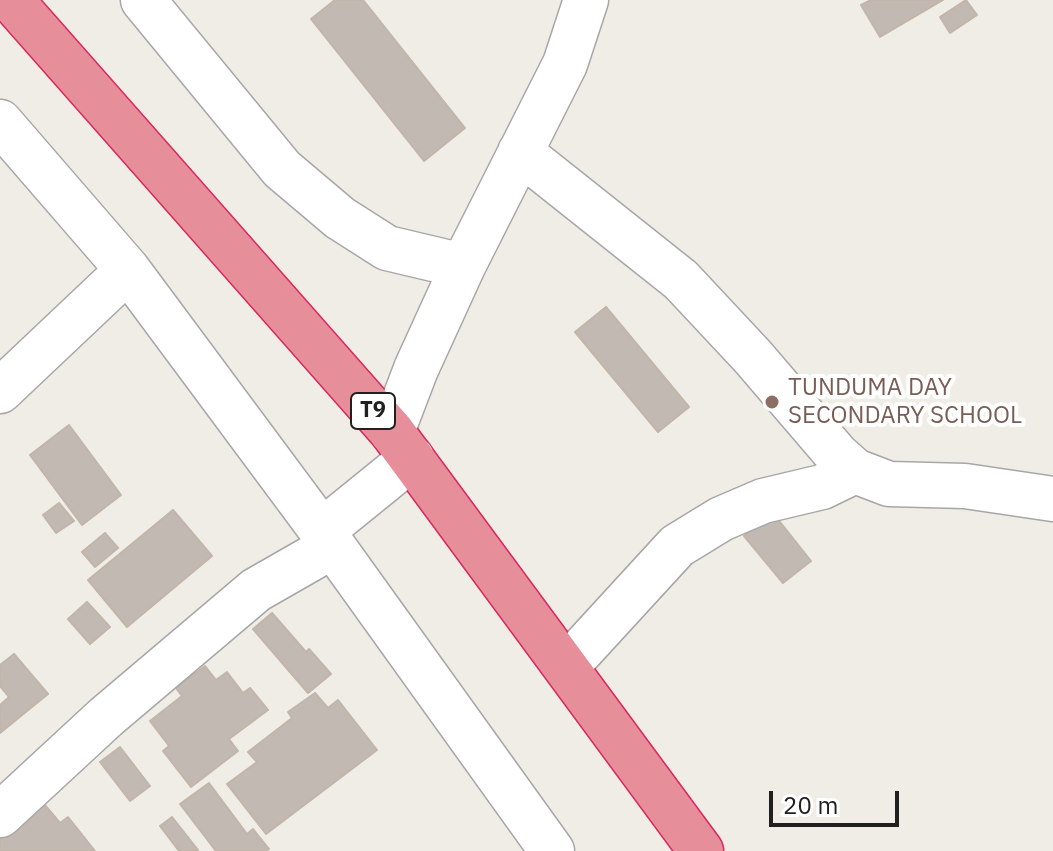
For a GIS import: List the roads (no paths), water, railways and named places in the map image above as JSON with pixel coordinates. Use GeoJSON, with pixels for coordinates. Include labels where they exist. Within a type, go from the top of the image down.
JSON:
{"type":"FeatureCollection","features":[{"type":"Feature","properties":{"kind":"highway","name":"T9"},"geometry":{"type":"LineString","coordinates":[[11,0],[402,445],[701,851]]}},
{"type":"Feature","properties":{"kind":"street"},"geometry":{"type":"LineString","coordinates":[[143,0],[282,169],[340,218],[387,248],[463,266]]}},
{"type":"Feature","properties":{"kind":"street"},"geometry":{"type":"LineString","coordinates":[[0,815],[106,717],[256,590],[328,538],[402,445],[416,369],[463,266],[565,64],[586,0]]}},
{"type":"Feature","properties":{"kind":"street"},"geometry":{"type":"LineString","coordinates":[[0,122],[128,270],[328,538],[552,851]]}},
{"type":"Feature","properties":{"kind":"street"},"geometry":{"type":"LineString","coordinates":[[520,152],[681,280],[753,357],[837,455],[855,471],[889,484],[965,486],[1053,499]]}},
{"type":"Feature","properties":{"kind":"street"},"geometry":{"type":"LineString","coordinates":[[0,391],[128,270]]}},
{"type":"Feature","properties":{"kind":"street"},"geometry":{"type":"LineString","coordinates":[[566,667],[677,546],[721,519],[763,501],[822,487],[855,471]]}},
{"type":"Feature","properties":{"kind":"place","name":"TUNDUMA DAY SECONDARY SCHOOL"},"geometry":{"type":"Point","coordinates":[772,402]}}]}
